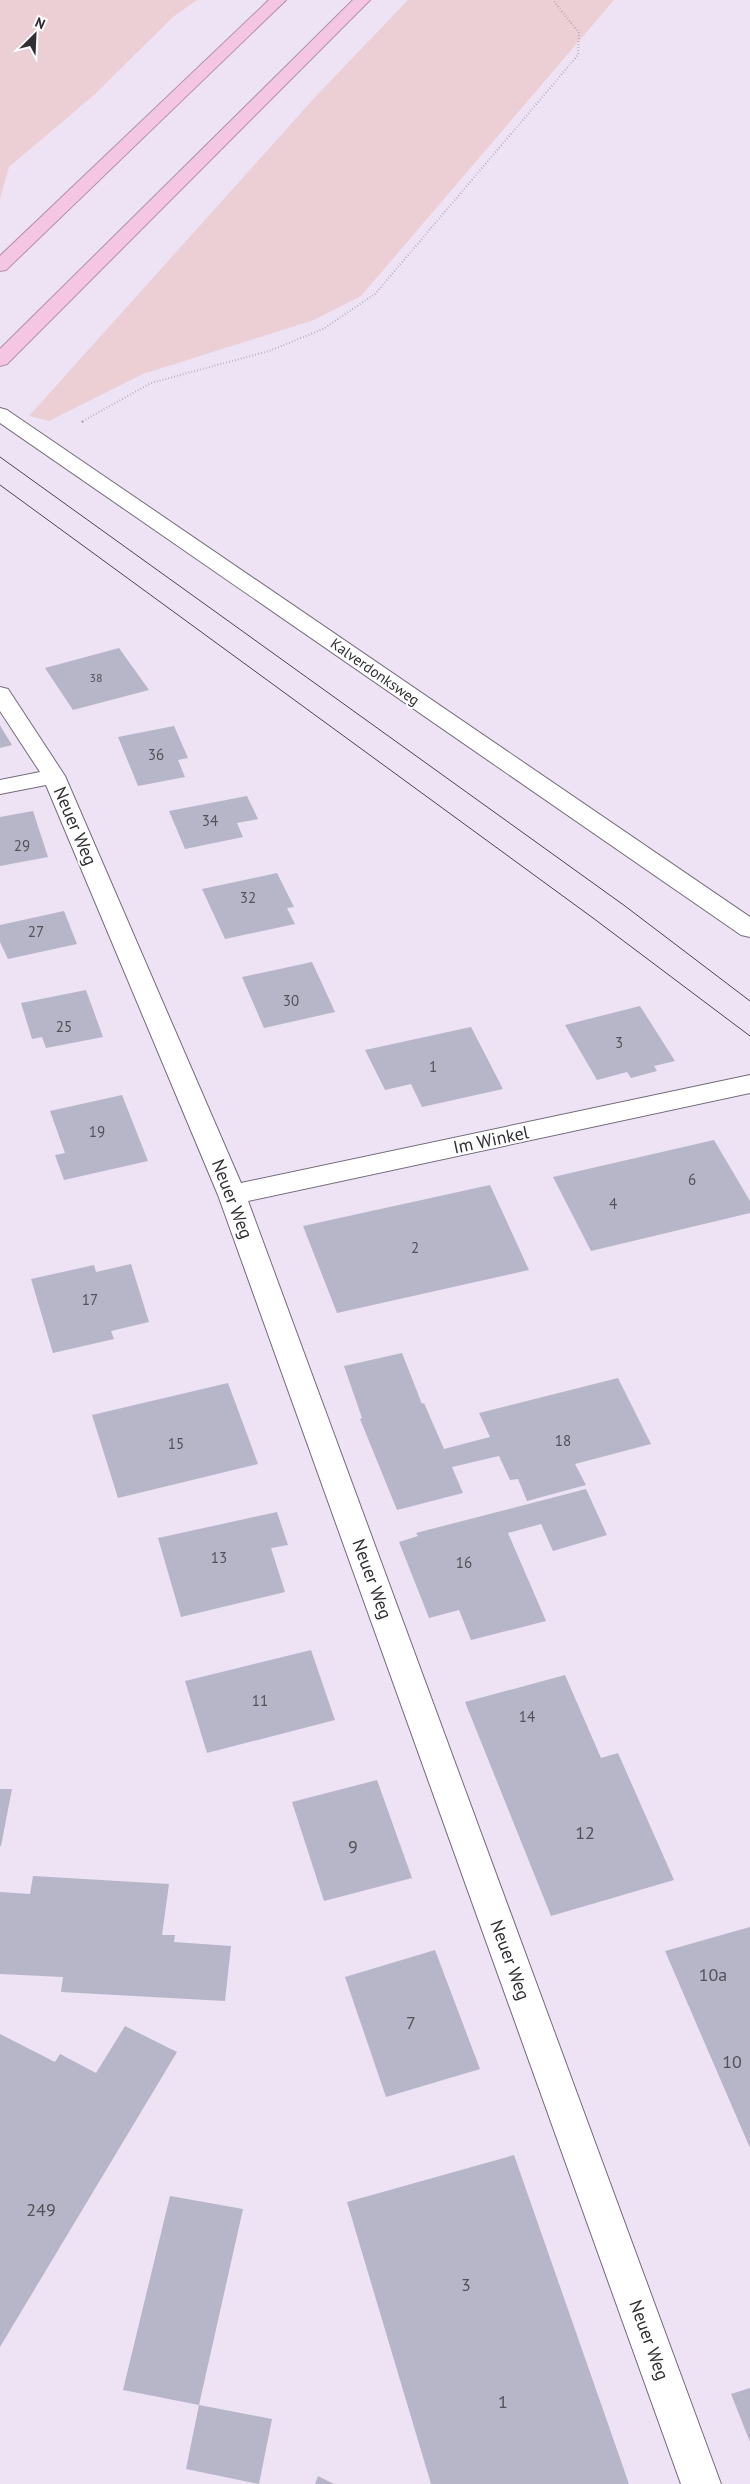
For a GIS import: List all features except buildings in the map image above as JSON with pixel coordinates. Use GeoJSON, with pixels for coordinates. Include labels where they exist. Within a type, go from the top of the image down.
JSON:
{"type":"FeatureCollection","features":[{"type":"Feature","properties":{"kind":"highway"},"geometry":{"type":"LineString","coordinates":[[0,266],[278,0]]}},
{"type":"Feature","properties":{"kind":"highway"},"geometry":{"type":"LineString","coordinates":[[0,360],[362,0]]}},
{"type":"Feature","properties":{"kind":"street","name":"Kalverdonksweg"},"geometry":{"type":"LineString","coordinates":[[0,414],[750,929]]}},
{"type":"Feature","properties":{"kind":"street","name":"Neuer Weg"},"geometry":{"type":"LineString","coordinates":[[0,694],[54,776],[232,1195],[701,2484]]}},
{"type":"Feature","properties":{"kind":"street"},"geometry":{"type":"LineString","coordinates":[[0,787],[54,776]]}},
{"type":"Feature","properties":{"kind":"street","name":"Im Winkel"},"geometry":{"type":"LineString","coordinates":[[232,1195],[750,1084]]}},
{"type":"Feature","properties":{"kind":"path"},"geometry":{"type":"LineString","coordinates":[[45,445],[89,417],[151,383],[269,351],[323,329],[375,294],[578,55],[579,32],[553,0]]}},
{"type":"Feature","properties":{"kind":"shaded area"},"geometry":{"type":"Polygon","coordinates":[[[0,0],[197,0],[173,17],[94,95],[9,167],[0,199],[0,0]]]}},
{"type":"Feature","properties":{"kind":"shaded area"},"geometry":{"type":"Polygon","coordinates":[[[408,0],[614,0],[361,296],[314,320],[143,374],[49,421],[29,416],[317,95],[408,0]]]}},
{"type":"Feature","properties":{"kind":"tram line"},"geometry":{"type":"LineString","coordinates":[[0,457],[625,906],[750,1001]]}},
{"type":"Feature","properties":{"kind":"tram line"},"geometry":{"type":"LineString","coordinates":[[0,485],[593,918],[750,1036]]}}]}
